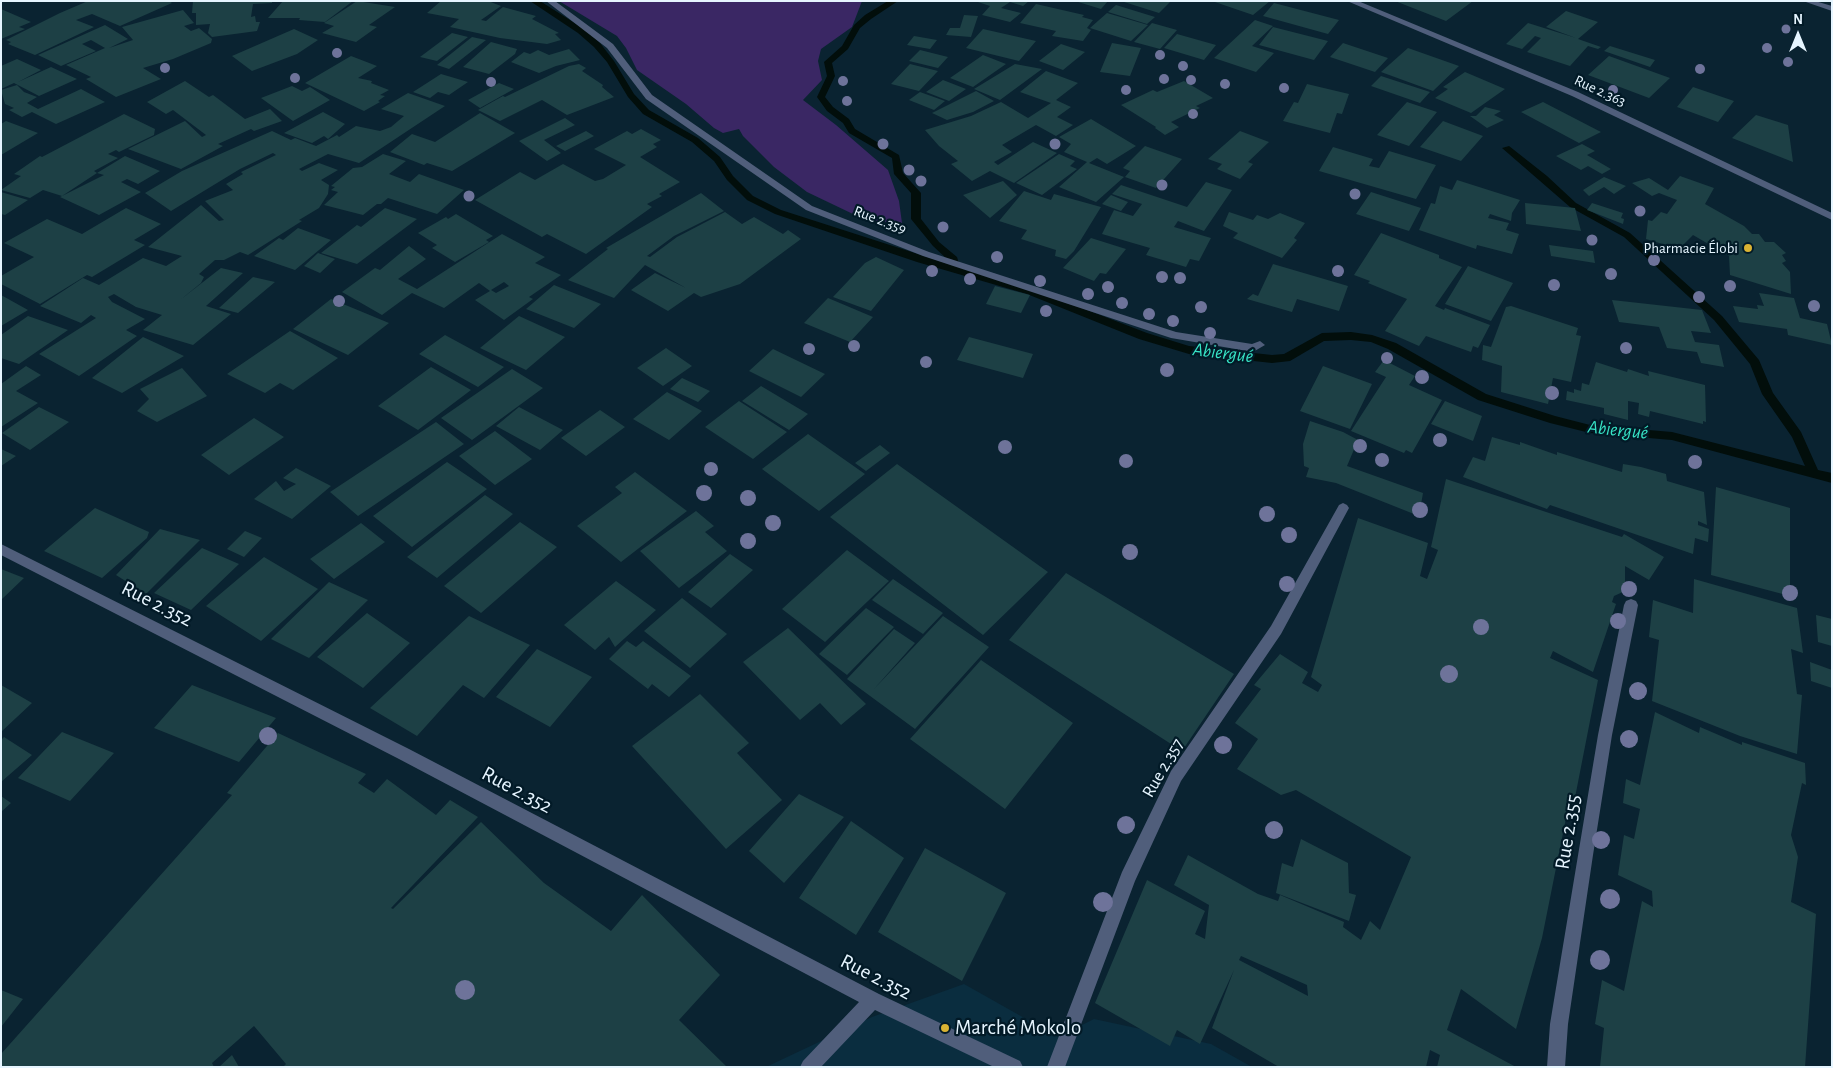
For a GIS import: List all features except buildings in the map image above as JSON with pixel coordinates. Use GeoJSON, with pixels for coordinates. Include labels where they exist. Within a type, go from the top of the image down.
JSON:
{"type":"FeatureCollection","features":[{"type":"Feature","properties":{"kind":"street","name":"Rue 2.359"},"geometry":{"type":"LineString","coordinates":[[550,1],[610,46],[649,97],[809,208],[926,254],[1175,335],[1253,348],[1260,345]]}},
{"type":"Feature","properties":{"kind":"street","name":"Rue 2.363"},"geometry":{"type":"LineString","coordinates":[[1351,1],[1575,94],[1832,217]]}},
{"type":"Feature","properties":{"kind":"street"},"geometry":{"type":"LineString","coordinates":[[1807,1],[1832,9]]}},
{"type":"Feature","properties":{"kind":"street","name":"Rue 2.357"},"geometry":{"type":"LineString","coordinates":[[1056,1067],[1128,878],[1176,776],[1276,630],[1342,508]]}},
{"type":"Feature","properties":{"kind":"street","name":"Rue 2.352"},"geometry":{"type":"LineString","coordinates":[[1,549],[404,754],[873,1000],[1014,1067]]}},
{"type":"Feature","properties":{"kind":"street","name":"Rue 2.355"},"geometry":{"type":"LineString","coordinates":[[1556,1067],[1559,1024],[1588,837],[1605,735],[1632,605]]}},
{"type":"Feature","properties":{"kind":"street"},"geometry":{"type":"LineString","coordinates":[[808,1067],[873,1000]]}},
{"type":"Feature","properties":{"kind":"shaded area"},"geometry":{"type":"Polygon","coordinates":[[[559,1],[862,1],[852,27],[821,49],[818,61],[822,80],[803,100],[836,125],[888,170],[899,201],[902,223],[874,221],[853,214],[807,192],[774,167],[743,136],[739,129],[723,133],[714,128],[686,104],[637,70],[626,48],[617,36],[559,1]]]}},
{"type":"Feature","properties":{"kind":"shaded area","name":"Marché Mokolo"},"geometry":{"type":"Polygon","coordinates":[[[964,984],[1058,1037],[1094,1019],[1211,1044],[1252,1067],[766,1067],[872,1017],[964,984]]]}},
{"type":"Feature","properties":{"kind":"waterway","name":"Abiergué"},"geometry":{"type":"LineString","coordinates":[[534,1],[581,31],[597,45],[610,61],[631,95],[646,112],[695,140],[717,159],[730,178],[750,198],[778,212],[921,260],[1031,292],[1143,336],[1189,350],[1272,359],[1286,358],[1322,337],[1351,336],[1372,339],[1392,346],[1482,397],[1554,420],[1590,429],[1672,436],[1832,478]]}},
{"type":"Feature","properties":{"kind":"waterway","name":"Abiergué"},"geometry":{"type":"LineString","coordinates":[[894,1],[868,17],[857,27],[845,47],[828,62],[831,76],[821,97],[830,109],[846,121],[852,131],[896,157],[899,174],[916,193],[916,219],[936,244],[953,259],[955,268]]}},
{"type":"Feature","properties":{"kind":"waterway"},"geometry":{"type":"LineString","coordinates":[[1506,148],[1544,178],[1573,205],[1627,235],[1718,318],[1755,363],[1768,394],[1797,435],[1813,471]]}},
{"type":"Feature","properties":{"kind":"place","name":"Pharmacie Élobi"},"geometry":{"type":"Point","coordinates":[1748,248]}},
{"type":"Feature","properties":{"kind":"place","name":"Marché Mokolo"},"geometry":{"type":"Point","coordinates":[945,1028]}}]}
